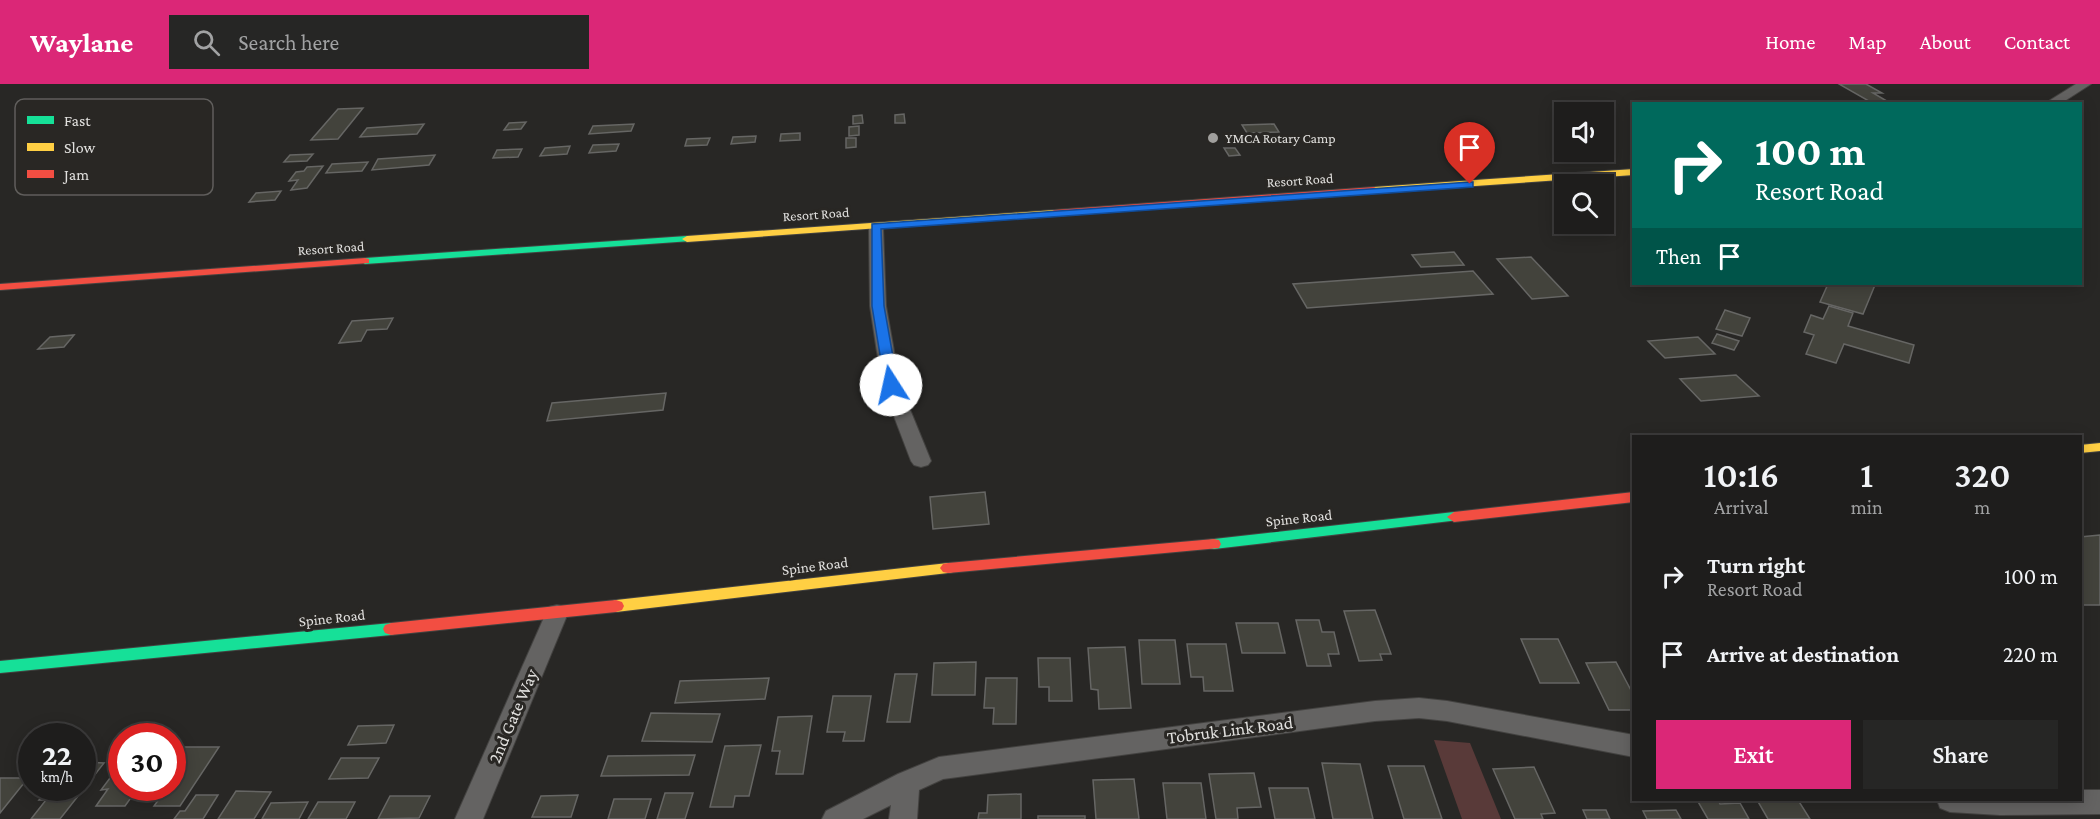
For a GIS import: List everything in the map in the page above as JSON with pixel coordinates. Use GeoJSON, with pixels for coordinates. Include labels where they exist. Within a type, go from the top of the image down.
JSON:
{"type":"FeatureCollection","features":[{"type":"Feature","properties":{"kind":"street"},"geometry":{"type":"LineString","coordinates":[[2054,102],[2085,84]]}},
{"type":"Feature","properties":{"kind":"street","name":"Resort Road"},"geometry":{"type":"LineString","coordinates":[[0,287],[1632,172]]}},
{"type":"Feature","properties":{"kind":"street"},"geometry":{"type":"LineString","coordinates":[[876,226],[878,306],[891,385],[921,461]]}},
{"type":"Feature","properties":{"kind":"street"},"geometry":{"type":"LineString","coordinates":[[2082,449],[2100,447]]}},
{"type":"Feature","properties":{"kind":"street","name":"Spine Road"},"geometry":{"type":"LineString","coordinates":[[0,667],[557,614],[875,575],[1266,538],[1632,497]]}},
{"type":"Feature","properties":{"kind":"street","name":"2nd Gate Way"},"geometry":{"type":"LineString","coordinates":[[469,819],[557,614]]}},
{"type":"Feature","properties":{"kind":"street","name":"Tobruk Link Road"},"geometry":{"type":"LineString","coordinates":[[837,819],[939,768],[1375,711],[1419,708],[1474,715],[1632,746]]}},
{"type":"Feature","properties":{"kind":"street"},"geometry":{"type":"LineString","coordinates":[[903,819],[907,782]]}},
{"type":"Feature","properties":{"kind":"street"},"geometry":{"type":"LineString","coordinates":[[1967,801],[2100,802]]}},
{"type":"Feature","properties":{"kind":"shaded area"},"geometry":{"type":"Polygon","coordinates":[[[1434,740],[1470,743],[1501,819],[1462,819],[1434,740]]]}},
{"type":"Feature","properties":{"kind":"building"},"geometry":{"type":"Polygon","coordinates":[[[1839,84],[1866,84],[1882,93],[1873,93],[1889,102],[1870,102],[1839,84]]]}},
{"type":"Feature","properties":{"kind":"building"},"geometry":{"type":"Polygon","coordinates":[[[363,108],[338,139],[311,140],[338,109],[363,108]]]}},
{"type":"Feature","properties":{"kind":"building"},"geometry":{"type":"Polygon","coordinates":[[[904,114],[905,123],[895,123],[895,115],[904,114]]]}},
{"type":"Feature","properties":{"kind":"building"},"geometry":{"type":"Polygon","coordinates":[[[862,115],[863,123],[853,124],[853,116],[862,115]]]}},
{"type":"Feature","properties":{"kind":"building"},"geometry":{"type":"Polygon","coordinates":[[[526,122],[521,129],[504,130],[509,123],[526,122]]]}},
{"type":"Feature","properties":{"kind":"building"},"geometry":{"type":"Polygon","coordinates":[[[424,124],[417,134],[360,137],[367,128],[424,124]]]}},
{"type":"Feature","properties":{"kind":"building"},"geometry":{"type":"Polygon","coordinates":[[[634,124],[631,131],[589,134],[593,126],[634,124]]]}},
{"type":"Feature","properties":{"kind":"building"},"geometry":{"type":"Polygon","coordinates":[[[1274,124],[1279,132],[1247,133],[1242,125],[1274,124]]]}},
{"type":"Feature","properties":{"kind":"building"},"geometry":{"type":"Polygon","coordinates":[[[859,126],[859,135],[849,136],[849,127],[859,126]]]}},
{"type":"Feature","properties":{"kind":"building"},"geometry":{"type":"Polygon","coordinates":[[[800,133],[800,140],[780,141],[781,134],[800,133]]]}},
{"type":"Feature","properties":{"kind":"building"},"geometry":{"type":"Polygon","coordinates":[[[756,136],[755,142],[731,144],[733,137],[756,136]]]}},
{"type":"Feature","properties":{"kind":"building"},"geometry":{"type":"Polygon","coordinates":[[[710,138],[707,145],[685,146],[687,139],[710,138]]]}},
{"type":"Feature","properties":{"kind":"building"},"geometry":{"type":"Polygon","coordinates":[[[846,138],[856,138],[856,147],[846,148],[846,138]]]}},
{"type":"Feature","properties":{"kind":"building"},"geometry":{"type":"Polygon","coordinates":[[[619,144],[616,151],[589,153],[593,145],[619,144]]]}},
{"type":"Feature","properties":{"kind":"building"},"geometry":{"type":"Polygon","coordinates":[[[570,146],[567,154],[540,156],[545,148],[570,146]]]}},
{"type":"Feature","properties":{"kind":"building"},"geometry":{"type":"Polygon","coordinates":[[[1224,148],[1235,148],[1240,155],[1229,156],[1224,148]]]}},
{"type":"Feature","properties":{"kind":"building"},"geometry":{"type":"Polygon","coordinates":[[[522,149],[518,157],[493,158],[497,150],[522,149]]]}},
{"type":"Feature","properties":{"kind":"building"},"geometry":{"type":"Polygon","coordinates":[[[313,154],[307,161],[284,162],[290,155],[313,154]]]}},
{"type":"Feature","properties":{"kind":"building"},"geometry":{"type":"Polygon","coordinates":[[[435,155],[429,165],[372,170],[378,159],[435,155]]]}},
{"type":"Feature","properties":{"kind":"building"},"geometry":{"type":"Polygon","coordinates":[[[368,162],[362,171],[326,173],[332,164],[368,162]]]}},
{"type":"Feature","properties":{"kind":"building"},"geometry":{"type":"Polygon","coordinates":[[[323,166],[307,188],[291,190],[298,180],[289,181],[296,172],[304,171],[307,167],[323,166]]]}},
{"type":"Feature","properties":{"kind":"building"},"geometry":{"type":"Polygon","coordinates":[[[281,191],[275,200],[249,202],[256,193],[281,191]]]}},
{"type":"Feature","properties":{"kind":"building"},"geometry":{"type":"Polygon","coordinates":[[[1454,252],[1464,265],[1421,267],[1412,255],[1454,252]]]}},
{"type":"Feature","properties":{"kind":"building"},"geometry":{"type":"Polygon","coordinates":[[[1531,257],[1568,296],[1532,299],[1497,259],[1531,257]]]}},
{"type":"Feature","properties":{"kind":"building"},"geometry":{"type":"Polygon","coordinates":[[[1473,271],[1493,294],[1307,308],[1293,284],[1473,271]]]}},
{"type":"Feature","properties":{"kind":"building"},"geometry":{"type":"Polygon","coordinates":[[[1828,285],[1875,285],[1863,314],[1820,302],[1828,285]]]}},
{"type":"Feature","properties":{"kind":"building"},"geometry":{"type":"Polygon","coordinates":[[[1829,306],[1853,313],[1848,326],[1914,345],[1909,363],[1844,344],[1836,363],[1806,354],[1814,335],[1804,332],[1811,315],[1823,319],[1829,306]]]}},
{"type":"Feature","properties":{"kind":"building"},"geometry":{"type":"Polygon","coordinates":[[[1725,310],[1750,318],[1742,336],[1716,329],[1725,310]]]}},
{"type":"Feature","properties":{"kind":"building"},"geometry":{"type":"Polygon","coordinates":[[[393,318],[387,329],[367,330],[361,341],[339,343],[352,321],[393,318]]]}},
{"type":"Feature","properties":{"kind":"building"},"geometry":{"type":"Polygon","coordinates":[[[1717,334],[1739,341],[1734,350],[1712,343],[1717,334]]]}},
{"type":"Feature","properties":{"kind":"building"},"geometry":{"type":"Polygon","coordinates":[[[74,335],[64,347],[38,349],[50,337],[74,335]]]}},
{"type":"Feature","properties":{"kind":"building"},"geometry":{"type":"Polygon","coordinates":[[[1698,337],[1715,354],[1665,358],[1648,341],[1698,337]]]}},
{"type":"Feature","properties":{"kind":"building"},"geometry":{"type":"Polygon","coordinates":[[[1736,375],[1759,396],[1701,401],[1680,379],[1736,375]]]}},
{"type":"Feature","properties":{"kind":"building"},"geometry":{"type":"Polygon","coordinates":[[[666,393],[663,410],[547,421],[552,403],[666,393]]]}},
{"type":"Feature","properties":{"kind":"building"},"geometry":{"type":"Polygon","coordinates":[[[985,492],[989,524],[933,529],[930,497],[985,492]]]}},
{"type":"Feature","properties":{"kind":"building"},"geometry":{"type":"Polygon","coordinates":[[[2100,535],[2100,605],[2082,605],[2082,537],[2100,535]]]}},
{"type":"Feature","properties":{"kind":"building"},"geometry":{"type":"Polygon","coordinates":[[[1375,610],[1391,654],[1380,654],[1382,660],[1359,661],[1344,611],[1375,610]]]}},
{"type":"Feature","properties":{"kind":"building"},"geometry":{"type":"Polygon","coordinates":[[[1296,620],[1319,620],[1322,632],[1334,632],[1339,654],[1328,654],[1331,666],[1307,666],[1296,620]]]}},
{"type":"Feature","properties":{"kind":"building"},"geometry":{"type":"Polygon","coordinates":[[[1236,623],[1278,623],[1285,653],[1242,653],[1236,623]]]}},
{"type":"Feature","properties":{"kind":"building"},"geometry":{"type":"Polygon","coordinates":[[[1521,639],[1558,639],[1579,683],[1540,683],[1521,639]]]}},
{"type":"Feature","properties":{"kind":"building"},"geometry":{"type":"Polygon","coordinates":[[[1139,640],[1175,640],[1180,684],[1142,684],[1139,640]]]}},
{"type":"Feature","properties":{"kind":"building"},"geometry":{"type":"Polygon","coordinates":[[[1187,644],[1226,644],[1233,691],[1204,691],[1203,677],[1191,677],[1187,644]]]}},
{"type":"Feature","properties":{"kind":"building"},"geometry":{"type":"Polygon","coordinates":[[[1125,647],[1131,708],[1099,709],[1098,690],[1091,689],[1088,648],[1125,647]]]}},
{"type":"Feature","properties":{"kind":"building"},"geometry":{"type":"Polygon","coordinates":[[[1038,658],[1070,658],[1072,701],[1049,701],[1049,687],[1039,687],[1038,658]]]}},
{"type":"Feature","properties":{"kind":"building"},"geometry":{"type":"Polygon","coordinates":[[[976,662],[975,695],[932,695],[934,663],[976,662]]]}},
{"type":"Feature","properties":{"kind":"building"},"geometry":{"type":"Polygon","coordinates":[[[1616,662],[1632,692],[1632,710],[1609,710],[1586,663],[1616,662]]]}},
{"type":"Feature","properties":{"kind":"building"},"geometry":{"type":"Polygon","coordinates":[[[895,674],[917,674],[910,722],[887,722],[895,674]]]}},
{"type":"Feature","properties":{"kind":"building"},"geometry":{"type":"Polygon","coordinates":[[[769,678],[765,699],[675,703],[680,681],[769,678]]]}},
{"type":"Feature","properties":{"kind":"building"},"geometry":{"type":"Polygon","coordinates":[[[986,678],[1017,678],[1016,724],[993,724],[994,708],[984,708],[986,678]]]}},
{"type":"Feature","properties":{"kind":"building"},"geometry":{"type":"Polygon","coordinates":[[[833,696],[871,696],[864,741],[843,741],[845,732],[827,732],[833,696]]]}},
{"type":"Feature","properties":{"kind":"building"},"geometry":{"type":"Polygon","coordinates":[[[651,713],[720,714],[712,742],[642,741],[651,713]]]}},
{"type":"Feature","properties":{"kind":"building"},"geometry":{"type":"Polygon","coordinates":[[[812,716],[803,774],[776,774],[780,751],[772,751],[778,717],[812,716]]]}},
{"type":"Feature","properties":{"kind":"building"},"geometry":{"type":"Polygon","coordinates":[[[394,725],[386,743],[348,745],[358,726],[394,725]]]}},
{"type":"Feature","properties":{"kind":"building"},"geometry":{"type":"Polygon","coordinates":[[[761,745],[749,796],[735,796],[733,807],[710,807],[725,746],[761,745]]]}},
{"type":"Feature","properties":{"kind":"building"},"geometry":{"type":"Polygon","coordinates":[[[186,747],[219,747],[186,797],[186,747]]]}},
{"type":"Feature","properties":{"kind":"building"},"geometry":{"type":"Polygon","coordinates":[[[695,755],[689,775],[601,776],[608,756],[695,755]]]}},
{"type":"Feature","properties":{"kind":"building"},"geometry":{"type":"Polygon","coordinates":[[[341,758],[379,758],[368,778],[329,779],[341,758]]]}},
{"type":"Feature","properties":{"kind":"building"},"geometry":{"type":"Polygon","coordinates":[[[96,763],[104,763],[96,773],[96,763]]]}},
{"type":"Feature","properties":{"kind":"building"},"geometry":{"type":"Polygon","coordinates":[[[1322,763],[1360,764],[1373,819],[1333,819],[1322,763]]]}},
{"type":"Feature","properties":{"kind":"building"},"geometry":{"type":"Polygon","coordinates":[[[1388,766],[1424,766],[1442,819],[1404,819],[1388,766]]]}},
{"type":"Feature","properties":{"kind":"building"},"geometry":{"type":"Polygon","coordinates":[[[1534,767],[1555,813],[1541,814],[1543,819],[1515,819],[1493,769],[1534,767]]]}},
{"type":"Feature","properties":{"kind":"building"},"geometry":{"type":"Polygon","coordinates":[[[1254,773],[1261,807],[1237,808],[1238,819],[1216,819],[1209,774],[1254,773]]]}},
{"type":"Feature","properties":{"kind":"building"},"geometry":{"type":"Polygon","coordinates":[[[0,778],[18,778],[18,790],[0,813],[0,778]]]}},
{"type":"Feature","properties":{"kind":"building"},"geometry":{"type":"Polygon","coordinates":[[[1134,779],[1139,819],[1096,819],[1093,780],[1134,779]]]}},
{"type":"Feature","properties":{"kind":"building"},"geometry":{"type":"Polygon","coordinates":[[[108,781],[108,789],[101,790],[108,781]]]}},
{"type":"Feature","properties":{"kind":"building"},"geometry":{"type":"Polygon","coordinates":[[[1163,783],[1201,783],[1206,819],[1167,819],[1163,783]]]}},
{"type":"Feature","properties":{"kind":"building"},"geometry":{"type":"Polygon","coordinates":[[[1269,788],[1308,788],[1315,819],[1275,819],[1269,788]]]}},
{"type":"Feature","properties":{"kind":"building"},"geometry":{"type":"Polygon","coordinates":[[[108,789],[108,801],[129,801],[125,806],[96,806],[108,789]]]}},
{"type":"Feature","properties":{"kind":"building"},"geometry":{"type":"Polygon","coordinates":[[[236,791],[271,792],[254,819],[218,819],[236,791]]]}},
{"type":"Feature","properties":{"kind":"building"},"geometry":{"type":"Polygon","coordinates":[[[665,793],[693,793],[685,819],[657,819],[665,793]]]}},
{"type":"Feature","properties":{"kind":"building"},"geometry":{"type":"Polygon","coordinates":[[[1021,794],[1021,819],[978,819],[979,813],[987,813],[988,795],[1021,794]]]}},
{"type":"Feature","properties":{"kind":"building"},"geometry":{"type":"Polygon","coordinates":[[[196,795],[218,795],[203,819],[174,819],[180,811],[185,811],[196,795]]]}},
{"type":"Feature","properties":{"kind":"building"},"geometry":{"type":"Polygon","coordinates":[[[578,795],[571,817],[532,817],[541,796],[578,795]]]}},
{"type":"Feature","properties":{"kind":"building"},"geometry":{"type":"Polygon","coordinates":[[[390,796],[430,796],[419,818],[378,819],[390,796]]]}},
{"type":"Feature","properties":{"kind":"building"},"geometry":{"type":"Polygon","coordinates":[[[614,799],[651,799],[645,819],[608,819],[614,799]]]}},
{"type":"Feature","properties":{"kind":"building"},"geometry":{"type":"Polygon","coordinates":[[[45,801],[74,801],[60,819],[31,819],[45,801]]]}},
{"type":"Feature","properties":{"kind":"building"},"geometry":{"type":"Polygon","coordinates":[[[158,801],[183,801],[180,806],[154,806],[158,801]]]}},
{"type":"Feature","properties":{"kind":"building"},"geometry":{"type":"Polygon","coordinates":[[[1698,801],[1718,801],[1720,804],[1740,803],[1749,819],[1708,819],[1698,801]]]}},
{"type":"Feature","properties":{"kind":"building"},"geometry":{"type":"Polygon","coordinates":[[[1758,801],[1799,801],[1810,819],[1768,819],[1758,801]]]}},
{"type":"Feature","properties":{"kind":"building"},"geometry":{"type":"Polygon","coordinates":[[[308,802],[299,819],[262,819],[271,803],[308,802]]]}},
{"type":"Feature","properties":{"kind":"building"},"geometry":{"type":"Polygon","coordinates":[[[318,802],[355,802],[346,819],[308,819],[318,802]]]}},
{"type":"Feature","properties":{"kind":"building"},"geometry":{"type":"Polygon","coordinates":[[[1583,810],[1606,810],[1610,819],[1587,819],[1583,810]]]}},
{"type":"Feature","properties":{"kind":"building"},"geometry":{"type":"Polygon","coordinates":[[[1676,810],[1681,819],[1647,819],[1643,811],[1676,810]]]}},
{"type":"Feature","properties":{"kind":"building"},"geometry":{"type":"Polygon","coordinates":[[[1038,816],[1085,816],[1085,819],[1038,819],[1038,816]]]}},
{"type":"Feature","properties":{"kind":"traffic: fast"},"geometry":{"type":"LineString","coordinates":[[365,261],[687,239]]}},
{"type":"Feature","properties":{"kind":"traffic: fast"},"geometry":{"type":"LineString","coordinates":[[1214,544],[1454,517]]}},
{"type":"Feature","properties":{"kind":"traffic: fast"},"geometry":{"type":"LineString","coordinates":[[0,667],[391,629]]}},
{"type":"Feature","properties":{"kind":"traffic: slow"},"geometry":{"type":"LineString","coordinates":[[1374,190],[1632,172]]}},
{"type":"Feature","properties":{"kind":"traffic: slow"},"geometry":{"type":"LineString","coordinates":[[687,239],[1054,213]]}},
{"type":"Feature","properties":{"kind":"traffic: slow"},"geometry":{"type":"LineString","coordinates":[[2082,449],[2100,447]]}},
{"type":"Feature","properties":{"kind":"traffic: slow"},"geometry":{"type":"LineString","coordinates":[[616,606],[948,568]]}},
{"type":"Feature","properties":{"kind":"traffic: jam"},"geometry":{"type":"LineString","coordinates":[[1054,213],[1374,190]]}},
{"type":"Feature","properties":{"kind":"traffic: jam"},"geometry":{"type":"LineString","coordinates":[[0,287],[365,261]]}},
{"type":"Feature","properties":{"kind":"traffic: jam"},"geometry":{"type":"LineString","coordinates":[[1454,517],[1632,497]]}},
{"type":"Feature","properties":{"kind":"traffic: jam"},"geometry":{"type":"LineString","coordinates":[[948,568],[1214,544]]}},
{"type":"Feature","properties":{"kind":"traffic: jam"},"geometry":{"type":"LineString","coordinates":[[391,629],[616,606]]}},
{"type":"Feature","properties":{"kind":"place","name":"YMCA Rotary Camp"},"geometry":{"type":"Point","coordinates":[1213,138]}},
{"type":"Feature","properties":{"kind":"route"},"geometry":{"type":"LineString","coordinates":[[891,385],[878,306],[876,226],[1470,184]]}}]}
